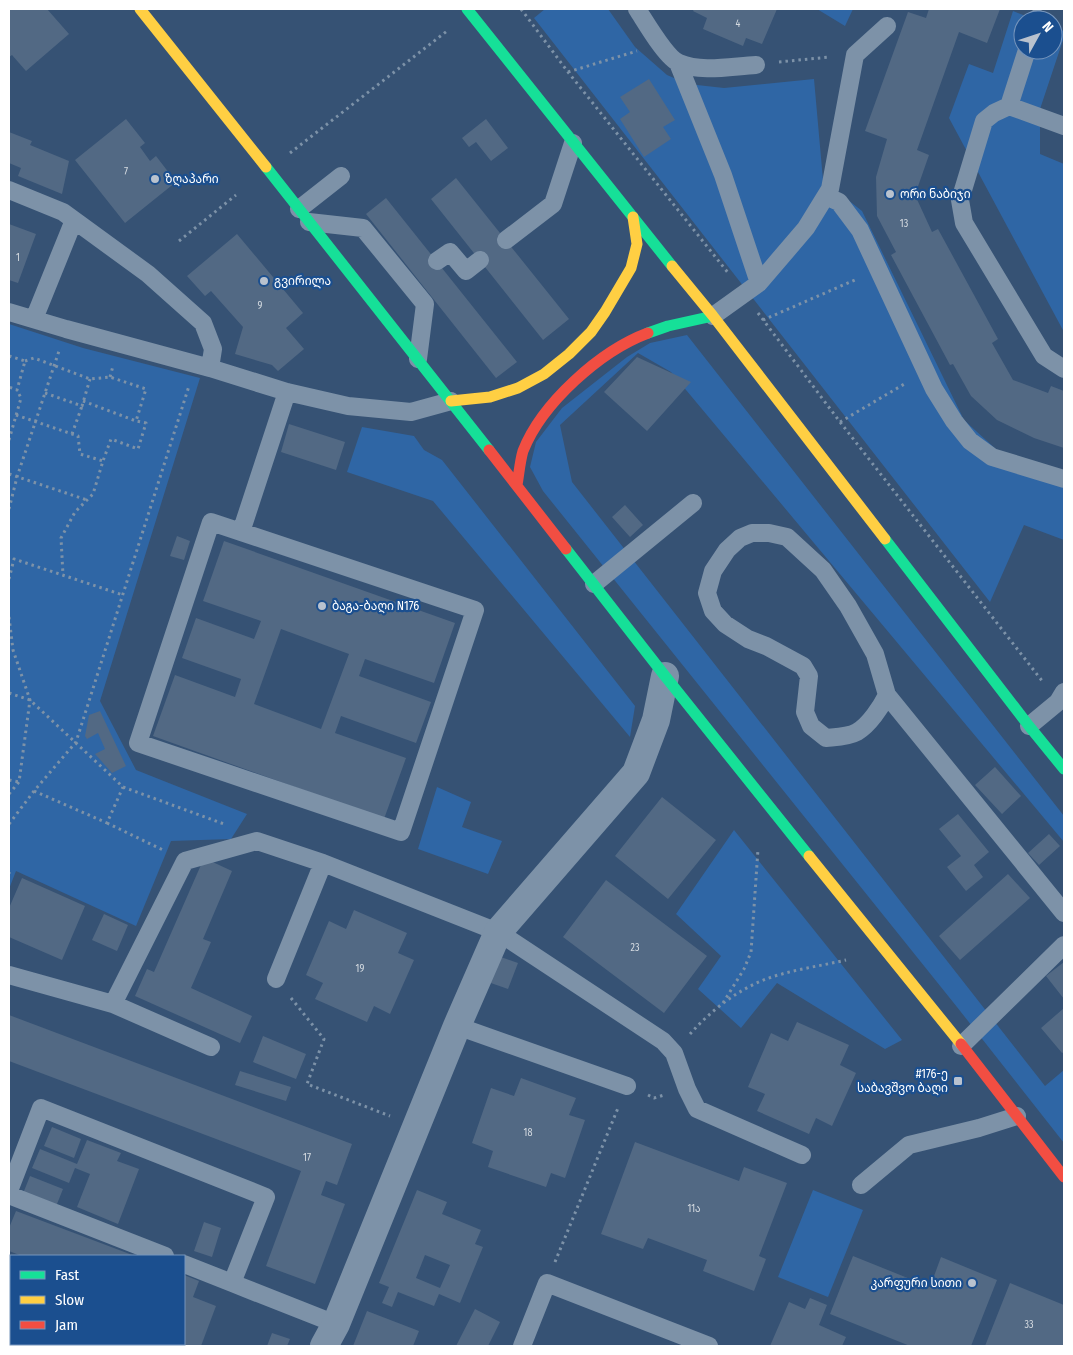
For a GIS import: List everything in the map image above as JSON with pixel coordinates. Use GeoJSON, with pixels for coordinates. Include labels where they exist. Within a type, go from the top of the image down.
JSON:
{"type":"FeatureCollection","features":[{"type":"Feature","properties":{"kind":"main road"},"geometry":{"type":"LineString","coordinates":[[140,9],[418,359],[665,676],[1064,1177]]}},
{"type":"Feature","properties":{"kind":"main road"},"geometry":{"type":"LineString","coordinates":[[467,9],[572,144],[713,316],[1028,726],[1064,770]]}},
{"type":"Feature","properties":{"kind":"main road"},"geometry":{"type":"LineString","coordinates":[[451,401],[490,397],[518,388],[544,374],[569,354],[591,332],[631,268],[637,244],[632,216]]}},
{"type":"Feature","properties":{"kind":"main road"},"geometry":{"type":"LineString","coordinates":[[517,485],[523,452],[539,421],[558,397],[585,372],[615,350],[642,336],[668,326],[713,316]]}},
{"type":"Feature","properties":{"kind":"street"},"geometry":{"type":"LineString","coordinates":[[330,1335],[457,1026],[498,932],[636,773],[656,720],[665,676]]}},
{"type":"Feature","properties":{"kind":"lane"},"geometry":{"type":"LineString","coordinates":[[637,9],[660,44],[678,63],[723,175],[759,283]]}},
{"type":"Feature","properties":{"kind":"lane"},"geometry":{"type":"LineString","coordinates":[[713,316],[759,283],[806,228],[826,196],[830,189],[855,54],[887,26]]}},
{"type":"Feature","properties":{"kind":"lane"},"geometry":{"type":"LineString","coordinates":[[1009,106],[1024,60]]}},
{"type":"Feature","properties":{"kind":"lane"},"geometry":{"type":"LineString","coordinates":[[678,63],[700,68],[756,64]]}},
{"type":"Feature","properties":{"kind":"lane"},"geometry":{"type":"LineString","coordinates":[[1064,126],[1009,106],[994,113],[984,121],[960,200],[964,223],[1044,356],[1064,369]]}},
{"type":"Feature","properties":{"kind":"lane"},"geometry":{"type":"LineString","coordinates":[[506,240],[553,204],[572,144]]}},
{"type":"Feature","properties":{"kind":"lane"},"geometry":{"type":"LineString","coordinates":[[304,216],[341,176]]}},
{"type":"Feature","properties":{"kind":"lane"},"geometry":{"type":"LineString","coordinates":[[9,190],[63,212],[148,274],[203,323],[213,349],[203,366]]}},
{"type":"Feature","properties":{"kind":"lane"},"geometry":{"type":"LineString","coordinates":[[826,196],[838,202],[856,223],[934,389],[954,421],[970,441],[992,457],[1064,479]]}},
{"type":"Feature","properties":{"kind":"lane"},"geometry":{"type":"LineString","coordinates":[[304,216],[363,228],[412,280],[425,304],[418,359]]}},
{"type":"Feature","properties":{"kind":"lane"},"geometry":{"type":"LineString","coordinates":[[34,320],[74,220]]}},
{"type":"Feature","properties":{"kind":"lane"},"geometry":{"type":"LineString","coordinates":[[437,261],[450,252],[466,271],[480,260]]}},
{"type":"Feature","properties":{"kind":"lane"},"geometry":{"type":"LineString","coordinates":[[9,312],[203,366],[287,392],[348,406],[411,412],[451,401]]}},
{"type":"Feature","properties":{"kind":"lane"},"geometry":{"type":"LineString","coordinates":[[241,532],[287,392]]}},
{"type":"Feature","properties":{"kind":"lane"},"geometry":{"type":"LineString","coordinates":[[594,584],[693,503]]}},
{"type":"Feature","properties":{"kind":"lane"},"geometry":{"type":"LineString","coordinates":[[211,522],[241,532],[475,610],[401,832],[138,744],[211,522]]}},
{"type":"Feature","properties":{"kind":"lane"},"geometry":{"type":"LineString","coordinates":[[887,695],[881,707],[857,732],[842,737],[826,738],[811,726],[805,712],[809,676],[803,666],[766,646],[748,639],[725,624],[713,611],[707,593],[713,571],[727,550],[740,538],[752,532],[770,533],[787,537],[823,570],[848,606],[875,654],[887,695],[1064,913]]}},
{"type":"Feature","properties":{"kind":"lane"},"geometry":{"type":"LineString","coordinates":[[1028,726],[1061,697]]}},
{"type":"Feature","properties":{"kind":"lane"},"geometry":{"type":"LineString","coordinates":[[113,1004],[185,861],[257,841],[323,863],[498,932],[663,1041],[674,1053],[686,1089],[697,1109],[802,1155]]}},
{"type":"Feature","properties":{"kind":"lane"},"geometry":{"type":"LineString","coordinates":[[276,979],[323,863]]}},
{"type":"Feature","properties":{"kind":"lane"},"geometry":{"type":"LineString","coordinates":[[961,1046],[1064,945]]}},
{"type":"Feature","properties":{"kind":"lane"},"geometry":{"type":"LineString","coordinates":[[9,975],[113,1004],[211,1047]]}},
{"type":"Feature","properties":{"kind":"lane"},"geometry":{"type":"LineString","coordinates":[[457,1026],[627,1086]]}},
{"type":"Feature","properties":{"kind":"lane"},"geometry":{"type":"LineString","coordinates":[[163,1255],[9,1193],[41,1108],[266,1197],[232,1283]]}},
{"type":"Feature","properties":{"kind":"lane"},"geometry":{"type":"LineString","coordinates":[[861,1185],[909,1145],[979,1128],[1017,1116]]}},
{"type":"Feature","properties":{"kind":"lane"},"geometry":{"type":"LineString","coordinates":[[185,1264],[232,1283],[330,1335]]}},
{"type":"Feature","properties":{"kind":"lane"},"geometry":{"type":"LineString","coordinates":[[522,1346],[547,1283],[703,1345]]}},
{"type":"Feature","properties":{"kind":"path"},"geometry":{"type":"LineString","coordinates":[[521,9],[568,72],[744,294],[840,422],[1061,697]]}},
{"type":"Feature","properties":{"kind":"path"},"geometry":{"type":"LineString","coordinates":[[268,170],[447,30],[453,37]]}},
{"type":"Feature","properties":{"kind":"path"},"geometry":{"type":"LineString","coordinates":[[568,72],[660,44]]}},
{"type":"Feature","properties":{"kind":"path"},"geometry":{"type":"LineString","coordinates":[[756,64],[855,54]]}},
{"type":"Feature","properties":{"kind":"path"},"geometry":{"type":"LineString","coordinates":[[179,241],[236,196]]}},
{"type":"Feature","properties":{"kind":"path"},"geometry":{"type":"LineString","coordinates":[[763,320],[879,269]]}},
{"type":"Feature","properties":{"kind":"path"},"geometry":{"type":"LineString","coordinates":[[9,509],[17,477],[66,329]]}},
{"type":"Feature","properties":{"kind":"path"},"geometry":{"type":"LineString","coordinates":[[9,356],[25,361],[34,358],[90,379],[110,377],[146,389],[136,421]]}},
{"type":"Feature","properties":{"kind":"path"},"geometry":{"type":"LineString","coordinates":[[9,440],[21,398],[17,390],[25,361]]}},
{"type":"Feature","properties":{"kind":"path"},"geometry":{"type":"LineString","coordinates":[[9,824],[34,791],[76,742],[123,595],[203,366]]}},
{"type":"Feature","properties":{"kind":"path"},"geometry":{"type":"LineString","coordinates":[[840,422],[926,370]]}},
{"type":"Feature","properties":{"kind":"path"},"geometry":{"type":"LineString","coordinates":[[72,434],[90,379]]}},
{"type":"Feature","properties":{"kind":"path"},"geometry":{"type":"LineString","coordinates":[[9,387],[17,390]]}},
{"type":"Feature","properties":{"kind":"path"},"geometry":{"type":"LineString","coordinates":[[45,393],[82,406]]}},
{"type":"Feature","properties":{"kind":"path"},"geometry":{"type":"LineString","coordinates":[[63,575],[61,538],[75,512],[92,494],[110,439],[138,449],[146,423],[83,401]]}},
{"type":"Feature","properties":{"kind":"path"},"geometry":{"type":"LineString","coordinates":[[16,415],[78,436],[80,454],[103,462]]}},
{"type":"Feature","properties":{"kind":"path"},"geometry":{"type":"LineString","coordinates":[[9,474],[87,500]]}},
{"type":"Feature","properties":{"kind":"path"},"geometry":{"type":"LineString","coordinates":[[9,557],[123,595]]}},
{"type":"Feature","properties":{"kind":"path"},"geometry":{"type":"LineString","coordinates":[[9,579],[14,559]]}},
{"type":"Feature","properties":{"kind":"path"},"geometry":{"type":"LineString","coordinates":[[9,618],[13,650],[30,700],[19,782],[9,794]]}},
{"type":"Feature","properties":{"kind":"path"},"geometry":{"type":"LineString","coordinates":[[9,693],[30,700],[124,788],[247,833],[257,841]]}},
{"type":"Feature","properties":{"kind":"path"},"geometry":{"type":"LineString","coordinates":[[9,780],[19,782]]}},
{"type":"Feature","properties":{"kind":"path"},"geometry":{"type":"LineString","coordinates":[[107,823],[124,788]]}},
{"type":"Feature","properties":{"kind":"path"},"geometry":{"type":"LineString","coordinates":[[34,791],[107,823],[185,861]]}},
{"type":"Feature","properties":{"kind":"path"},"geometry":{"type":"LineString","coordinates":[[721,1006],[744,969],[751,952],[758,849]]}},
{"type":"Feature","properties":{"kind":"path"},"geometry":{"type":"LineString","coordinates":[[674,1053],[703,1020],[737,993],[757,982],[780,974],[846,960]]}},
{"type":"Feature","properties":{"kind":"path"},"geometry":{"type":"LineString","coordinates":[[276,979],[324,1039],[307,1084],[416,1126]]}},
{"type":"Feature","properties":{"kind":"path"},"geometry":{"type":"LineString","coordinates":[[547,1283],[627,1086],[654,1098],[686,1089]]}},
{"type":"Feature","properties":{"kind":"shaded area"},"geometry":{"type":"Polygon","coordinates":[[[545,9],[608,9],[635,47],[667,75],[688,84],[724,88],[814,79],[823,180],[862,211],[964,420],[999,452],[1064,472],[1064,540],[1024,525],[990,602],[534,18],[545,9]]]}},
{"type":"Feature","properties":{"kind":"shaded area"},"geometry":{"type":"Polygon","coordinates":[[[817,9],[853,9],[845,26],[817,9]]]}},
{"type":"Feature","properties":{"kind":"shaded area"},"geometry":{"type":"Polygon","coordinates":[[[1013,11],[1013,60],[1056,60],[1040,109],[1040,154],[1064,164],[1064,332],[949,118],[969,64],[993,73],[1013,11]]]}},
{"type":"Feature","properties":{"kind":"shaded area"},"geometry":{"type":"Polygon","coordinates":[[[9,324],[83,348],[200,378],[100,701],[136,770],[247,814],[231,839],[171,841],[136,926],[16,871],[9,889],[9,324]]]}},
{"type":"Feature","properties":{"kind":"shaded area"},"geometry":{"type":"Polygon","coordinates":[[[687,335],[1064,816],[1064,842],[671,372],[638,353],[560,425],[572,482],[1045,1086],[1064,1070],[1064,1143],[543,491],[530,467],[536,442],[562,408],[627,357],[650,343],[687,335]]]}},
{"type":"Feature","properties":{"kind":"shaded area"},"geometry":{"type":"Polygon","coordinates":[[[362,427],[414,436],[424,450],[442,460],[635,706],[630,737],[433,501],[347,472],[362,427]]]}},
{"type":"Feature","properties":{"kind":"shaded area"},"geometry":{"type":"Polygon","coordinates":[[[437,787],[471,802],[462,827],[502,841],[488,874],[418,849],[437,787]]]}},
{"type":"Feature","properties":{"kind":"shaded area"},"geometry":{"type":"Polygon","coordinates":[[[734,830],[902,1040],[885,1049],[777,983],[741,1028],[698,989],[721,956],[676,914],[734,830]]]}},
{"type":"Feature","properties":{"kind":"shaded area"},"geometry":{"type":"Polygon","coordinates":[[[813,1190],[863,1210],[828,1297],[778,1277],[813,1190]]]}},
{"type":"Feature","properties":{"kind":"building"},"geometry":{"type":"Polygon","coordinates":[[[9,9],[47,9],[69,34],[26,71],[12,55],[9,57],[9,9]]]}},
{"type":"Feature","properties":{"kind":"building"},"geometry":{"type":"Polygon","coordinates":[[[694,9],[777,9],[762,44],[746,38],[743,46],[703,29],[707,18],[693,11],[694,9]]]}},
{"type":"Feature","properties":{"kind":"building"},"geometry":{"type":"Polygon","coordinates":[[[929,9],[1000,9],[987,43],[959,32],[917,150],[929,155],[915,195],[932,232],[938,229],[998,339],[992,343],[1013,380],[1048,393],[1051,386],[1064,391],[1064,448],[1034,438],[997,420],[971,396],[953,364],[950,365],[891,255],[896,252],[877,216],[876,177],[887,139],[865,131],[908,12],[926,18],[929,9]]]}},
{"type":"Feature","properties":{"kind":"building"},"geometry":{"type":"Polygon","coordinates":[[[649,79],[675,120],[663,127],[671,139],[644,157],[620,119],[630,112],[620,97],[649,79]]]}},
{"type":"Feature","properties":{"kind":"building"},"geometry":{"type":"Polygon","coordinates":[[[126,119],[145,143],[140,147],[150,161],[156,156],[176,182],[125,223],[75,160],[126,119]]]}},
{"type":"Feature","properties":{"kind":"building"},"geometry":{"type":"Polygon","coordinates":[[[486,119],[508,148],[491,161],[476,142],[469,147],[462,138],[486,119]]]}},
{"type":"Feature","properties":{"kind":"building"},"geometry":{"type":"Polygon","coordinates":[[[9,132],[32,141],[30,145],[69,161],[62,194],[18,176],[21,168],[9,163],[9,132]]]}},
{"type":"Feature","properties":{"kind":"building"},"geometry":{"type":"Polygon","coordinates":[[[456,178],[569,319],[543,340],[431,199],[456,178]]]}},
{"type":"Feature","properties":{"kind":"building"},"geometry":{"type":"Polygon","coordinates":[[[386,198],[517,362],[496,378],[366,214],[386,198]]]}},
{"type":"Feature","properties":{"kind":"building"},"geometry":{"type":"Polygon","coordinates":[[[9,224],[36,234],[18,283],[9,280],[9,224]]]}},
{"type":"Feature","properties":{"kind":"building"},"geometry":{"type":"Polygon","coordinates":[[[237,234],[303,313],[286,328],[304,349],[278,371],[272,365],[235,354],[243,327],[211,291],[205,296],[187,276],[237,234]]]}},
{"type":"Feature","properties":{"kind":"building"},"geometry":{"type":"Polygon","coordinates":[[[637,357],[691,382],[647,431],[604,392],[637,357]]]}},
{"type":"Feature","properties":{"kind":"building"},"geometry":{"type":"Polygon","coordinates":[[[289,424],[345,442],[336,470],[281,452],[289,424]]]}},
{"type":"Feature","properties":{"kind":"building"},"geometry":{"type":"Polygon","coordinates":[[[625,505],[643,525],[630,537],[612,517],[625,505]]]}},
{"type":"Feature","properties":{"kind":"building"},"geometry":{"type":"Polygon","coordinates":[[[177,536],[190,541],[184,560],[170,556],[177,536]]]}},
{"type":"Feature","properties":{"kind":"building"},"geometry":{"type":"Polygon","coordinates":[[[224,541],[455,623],[434,683],[365,659],[359,676],[431,702],[416,743],[341,716],[335,733],[406,758],[384,819],[153,736],[175,675],[235,697],[241,679],[182,658],[196,618],[254,639],[261,621],[203,601],[224,541]],[[281,629],[254,704],[321,729],[349,654],[281,629]]]}},
{"type":"Feature","properties":{"kind":"building"},"geometry":{"type":"Polygon","coordinates":[[[100,711],[126,766],[112,773],[95,754],[105,749],[98,733],[87,739],[85,736],[89,715],[100,711]]]}},
{"type":"Feature","properties":{"kind":"building"},"geometry":{"type":"Polygon","coordinates":[[[995,767],[1021,796],[1002,814],[975,785],[995,767]]]}},
{"type":"Feature","properties":{"kind":"building"},"geometry":{"type":"Polygon","coordinates":[[[662,797],[716,840],[668,899],[615,856],[662,797]]]}},
{"type":"Feature","properties":{"kind":"building"},"geometry":{"type":"Polygon","coordinates":[[[958,814],[989,852],[974,865],[983,877],[966,891],[947,867],[961,856],[939,829],[958,814]]]}},
{"type":"Feature","properties":{"kind":"building"},"geometry":{"type":"Polygon","coordinates":[[[1049,834],[1060,846],[1039,865],[1028,853],[1049,834]]]}},
{"type":"Feature","properties":{"kind":"building"},"geometry":{"type":"Polygon","coordinates":[[[204,858],[232,871],[203,939],[211,942],[191,988],[252,1016],[240,1043],[135,996],[147,969],[154,972],[204,858]]]}},
{"type":"Feature","properties":{"kind":"building"},"geometry":{"type":"Polygon","coordinates":[[[1008,874],[1030,898],[960,960],[939,936],[1008,874]]]}},
{"type":"Feature","properties":{"kind":"building"},"geometry":{"type":"Polygon","coordinates":[[[22,878],[85,906],[62,960],[9,937],[9,908],[22,878]]]}},
{"type":"Feature","properties":{"kind":"building"},"geometry":{"type":"Polygon","coordinates":[[[606,880],[707,956],[664,1013],[563,937],[606,880]]]}},
{"type":"Feature","properties":{"kind":"building"},"geometry":{"type":"Polygon","coordinates":[[[354,910],[407,933],[398,953],[414,960],[390,1014],[374,1006],[367,1022],[315,999],[323,983],[306,975],[329,921],[346,929],[354,910]]]}},
{"type":"Feature","properties":{"kind":"building"},"geometry":{"type":"Polygon","coordinates":[[[104,914],[128,925],[117,951],[92,940],[104,914]]]}},
{"type":"Feature","properties":{"kind":"building"},"geometry":{"type":"Polygon","coordinates":[[[498,956],[518,963],[508,989],[488,982],[498,956]]]}},
{"type":"Feature","properties":{"kind":"building"},"geometry":{"type":"Polygon","coordinates":[[[1064,962],[1064,999],[1046,976],[1064,962]]]}},
{"type":"Feature","properties":{"kind":"building"},"geometry":{"type":"Polygon","coordinates":[[[1064,1008],[1064,1052],[1062,1053],[1041,1028],[1064,1008]]]}},
{"type":"Feature","properties":{"kind":"building"},"geometry":{"type":"Polygon","coordinates":[[[9,1015],[352,1144],[337,1185],[326,1181],[321,1195],[345,1204],[315,1284],[266,1266],[301,1171],[9,1061],[9,1015]]]}},
{"type":"Feature","properties":{"kind":"building"},"geometry":{"type":"Polygon","coordinates":[[[797,1022],[849,1045],[840,1065],[856,1073],[832,1126],[816,1118],[809,1134],[757,1111],[765,1094],[748,1087],[771,1033],[788,1041],[797,1022]]]}},
{"type":"Feature","properties":{"kind":"building"},"geometry":{"type":"Polygon","coordinates":[[[263,1036],[306,1054],[296,1079],[253,1062],[263,1036]]]}},
{"type":"Feature","properties":{"kind":"building"},"geometry":{"type":"Polygon","coordinates":[[[240,1071],[291,1087],[286,1101],[235,1085],[240,1071]]]}},
{"type":"Feature","properties":{"kind":"building"},"geometry":{"type":"Polygon","coordinates":[[[521,1078],[576,1098],[569,1115],[585,1120],[565,1178],[551,1173],[546,1187],[488,1167],[493,1151],[472,1143],[491,1088],[514,1096],[521,1078]]]}},
{"type":"Feature","properties":{"kind":"building"},"geometry":{"type":"Polygon","coordinates":[[[52,1127],[81,1139],[74,1158],[44,1146],[52,1127]]]}},
{"type":"Feature","properties":{"kind":"building"},"geometry":{"type":"Polygon","coordinates":[[[87,1140],[121,1153],[117,1161],[139,1169],[118,1224],[77,1207],[90,1174],[75,1168],[69,1183],[32,1168],[40,1149],[77,1164],[87,1140]]]}},
{"type":"Feature","properties":{"kind":"building"},"geometry":{"type":"Polygon","coordinates":[[[635,1142],[739,1181],[744,1167],[787,1183],[759,1256],[766,1259],[754,1291],[703,1271],[707,1260],[648,1238],[643,1249],[601,1234],[635,1142]]]}},
{"type":"Feature","properties":{"kind":"building"},"geometry":{"type":"Polygon","coordinates":[[[30,1176],[63,1189],[55,1209],[22,1196],[30,1176]]]}},
{"type":"Feature","properties":{"kind":"building"},"geometry":{"type":"Polygon","coordinates":[[[417,1190],[447,1202],[442,1214],[481,1230],[475,1244],[483,1247],[460,1303],[439,1294],[434,1306],[398,1292],[392,1307],[382,1303],[389,1287],[379,1283],[417,1190]],[[425,1255],[416,1278],[440,1288],[450,1265],[425,1255]]]}},
{"type":"Feature","properties":{"kind":"building"},"geometry":{"type":"Polygon","coordinates":[[[16,1211],[132,1255],[19,1255],[9,1251],[9,1228],[16,1211]]]}},
{"type":"Feature","properties":{"kind":"building"},"geometry":{"type":"Polygon","coordinates":[[[204,1222],[221,1228],[212,1257],[194,1251],[204,1222]]]}},
{"type":"Feature","properties":{"kind":"building"},"geometry":{"type":"Polygon","coordinates":[[[853,1256],[930,1287],[941,1257],[997,1280],[971,1346],[910,1346],[830,1314],[853,1256]]]}},
{"type":"Feature","properties":{"kind":"building"},"geometry":{"type":"Polygon","coordinates":[[[185,1275],[199,1281],[193,1297],[216,1306],[201,1346],[173,1345],[185,1345],[185,1275]]]}},
{"type":"Feature","properties":{"kind":"building"},"geometry":{"type":"Polygon","coordinates":[[[1010,1283],[1064,1305],[1063,1346],[985,1346],[1010,1283]]]}},
{"type":"Feature","properties":{"kind":"building"},"geometry":{"type":"Polygon","coordinates":[[[810,1298],[827,1305],[819,1325],[846,1337],[842,1346],[770,1346],[789,1302],[805,1309],[810,1298]]]}},
{"type":"Feature","properties":{"kind":"building"},"geometry":{"type":"Polygon","coordinates":[[[475,1309],[500,1322],[488,1346],[456,1346],[475,1309]]]}},
{"type":"Feature","properties":{"kind":"building"},"geometry":{"type":"Polygon","coordinates":[[[367,1311],[419,1331],[413,1346],[353,1346],[367,1311]]]}},
{"type":"Feature","properties":{"kind":"building"},"geometry":{"type":"Polygon","coordinates":[[[272,1333],[290,1339],[287,1346],[267,1346],[272,1333]]]}},
{"type":"Feature","properties":{"kind":"building"},"geometry":{"type":"Polygon","coordinates":[[[10,1334],[10,1345],[114,1346],[9,1346],[10,1334]]]}},
{"type":"Feature","properties":{"kind":"traffic: fast"},"geometry":{"type":"LineString","coordinates":[[467,9],[672,266]]}},
{"type":"Feature","properties":{"kind":"traffic: fast"},"geometry":{"type":"LineString","coordinates":[[266,167],[489,450]]}},
{"type":"Feature","properties":{"kind":"traffic: fast"},"geometry":{"type":"LineString","coordinates":[[648,333],[668,326],[713,316]]}},
{"type":"Feature","properties":{"kind":"traffic: fast"},"geometry":{"type":"LineString","coordinates":[[885,539],[1064,769]]}},
{"type":"Feature","properties":{"kind":"traffic: fast"},"geometry":{"type":"LineString","coordinates":[[566,549],[809,856]]}},
{"type":"Feature","properties":{"kind":"traffic: slow"},"geometry":{"type":"LineString","coordinates":[[140,9],[266,167]]}},
{"type":"Feature","properties":{"kind":"traffic: slow"},"geometry":{"type":"LineString","coordinates":[[451,401],[490,397],[518,388],[544,374],[569,354],[591,332],[631,268],[637,244],[633,217]]}},
{"type":"Feature","properties":{"kind":"traffic: slow"},"geometry":{"type":"LineString","coordinates":[[672,266],[713,316],[885,539]]}},
{"type":"Feature","properties":{"kind":"traffic: slow"},"geometry":{"type":"LineString","coordinates":[[809,856],[961,1044]]}},
{"type":"Feature","properties":{"kind":"traffic: jam"},"geometry":{"type":"LineString","coordinates":[[517,485],[523,451],[532,433],[558,397],[592,366],[611,352],[648,333]]}},
{"type":"Feature","properties":{"kind":"traffic: jam"},"geometry":{"type":"LineString","coordinates":[[489,450],[566,549]]}},
{"type":"Feature","properties":{"kind":"traffic: jam"},"geometry":{"type":"LineString","coordinates":[[961,1044],[1064,1177]]}},
{"type":"Feature","properties":{"kind":"place","name":"ზღაპარი"},"geometry":{"type":"Point","coordinates":[155,179]}},
{"type":"Feature","properties":{"kind":"place","name":"ორი ნაბიჯი"},"geometry":{"type":"Point","coordinates":[890,194]}},
{"type":"Feature","properties":{"kind":"place","name":"გვირილა"},"geometry":{"type":"Point","coordinates":[264,281]}},
{"type":"Feature","properties":{"kind":"place","name":"ბაგა-ბაღი N176"},"geometry":{"type":"Point","coordinates":[322,606]}},
{"type":"Feature","properties":{"kind":"place","name":"#176-ე საბავშვო ბაღი"},"geometry":{"type":"Point","coordinates":[958,1081]}},
{"type":"Feature","properties":{"kind":"place","name":"კარფური სითი"},"geometry":{"type":"Point","coordinates":[972,1283]}}]}
